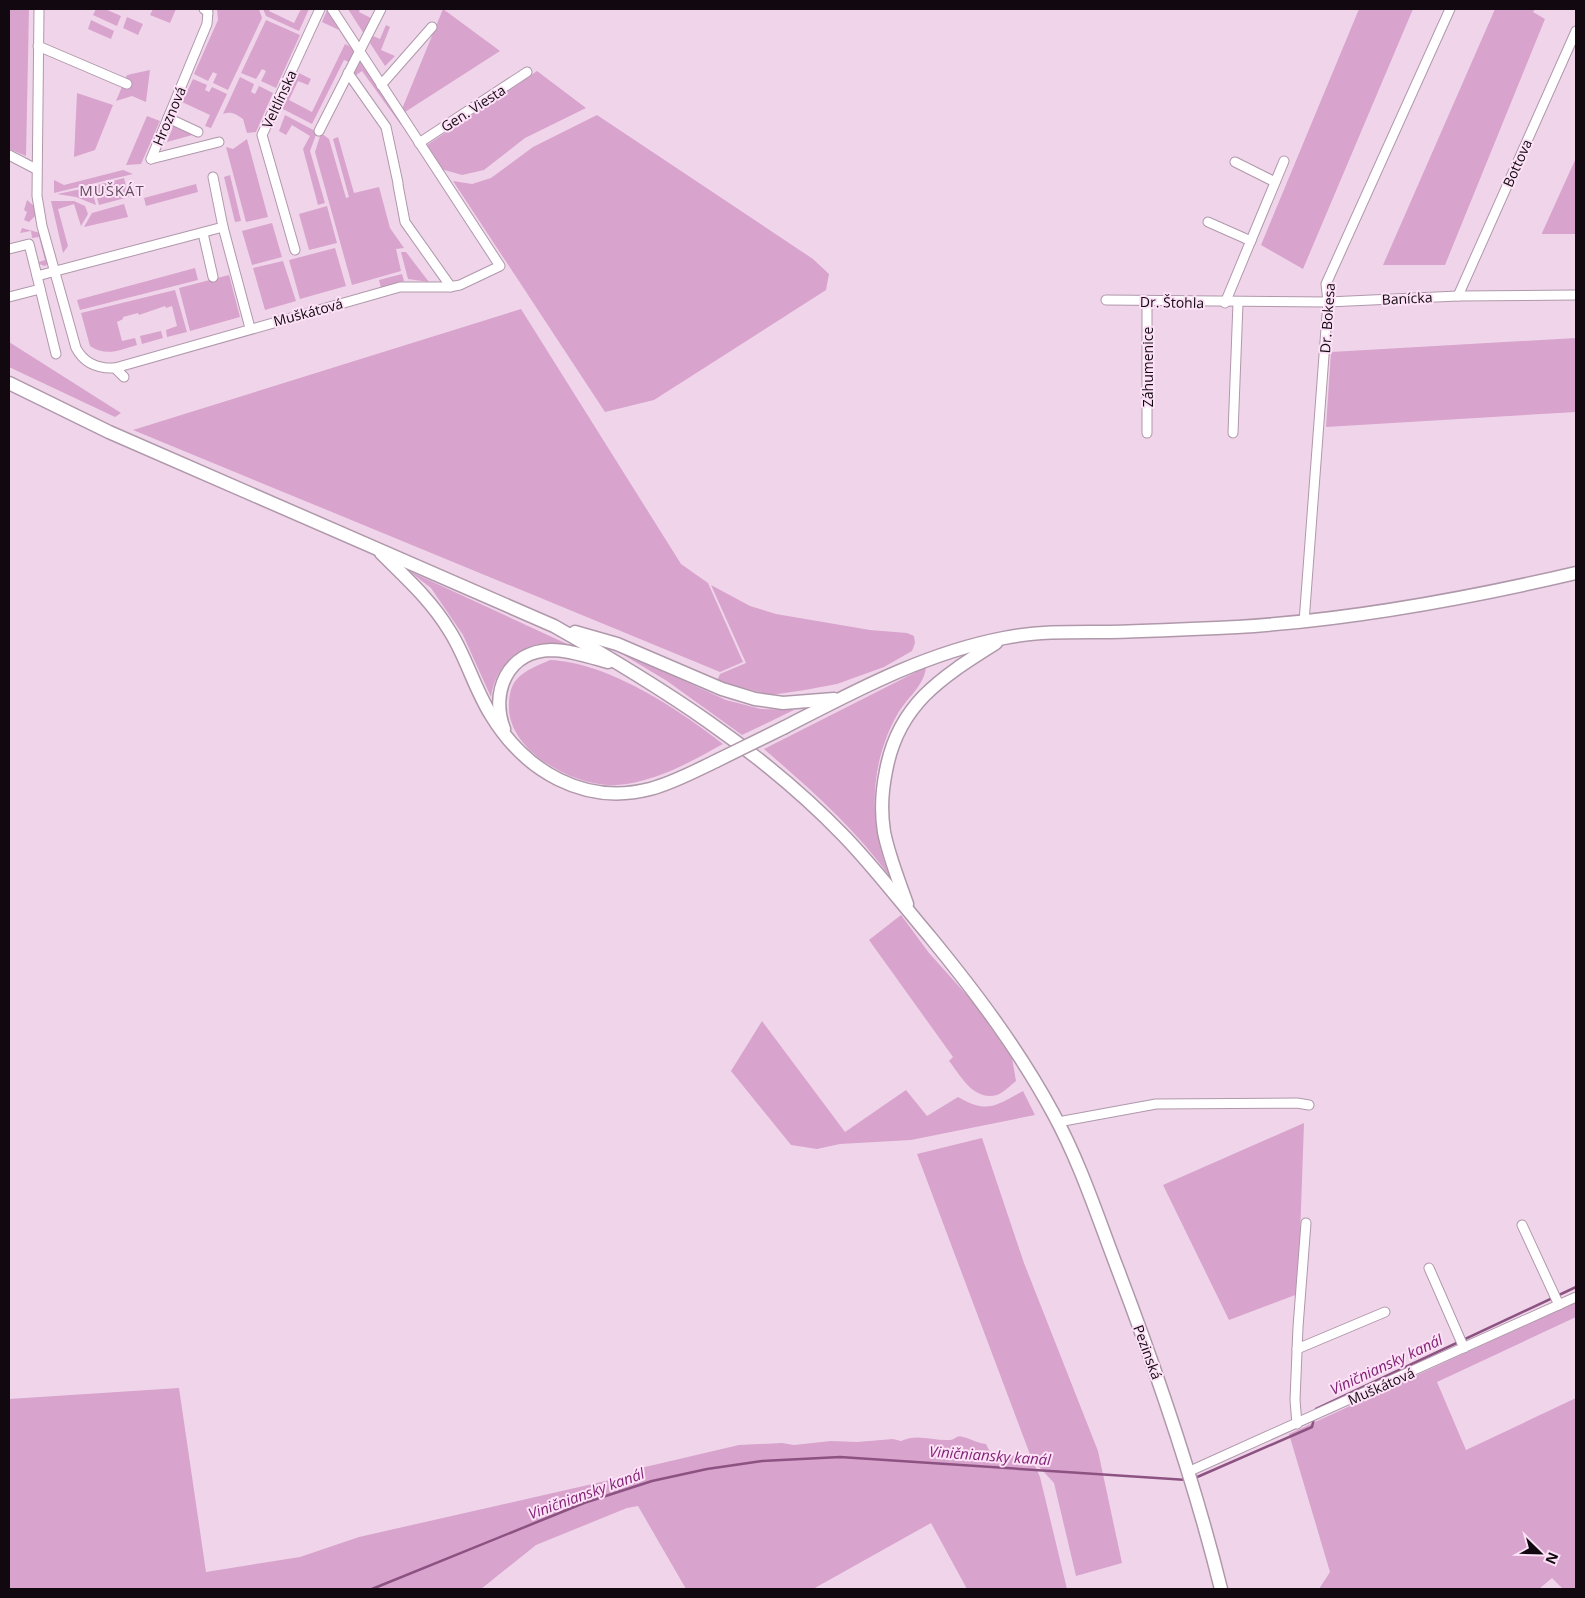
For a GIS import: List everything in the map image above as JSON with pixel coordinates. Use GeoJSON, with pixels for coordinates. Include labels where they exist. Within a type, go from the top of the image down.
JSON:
{"type":"FeatureCollection","features":[{"type":"Feature","properties":{"kind":"main road"},"geometry":{"type":"LineString","coordinates":[[9,383],[96,426],[554,626],[617,644],[722,689],[755,699],[783,703],[842,698]]}},
{"type":"Feature","properties":{"kind":"main road"},"geometry":{"type":"LineString","coordinates":[[376,548],[425,596],[441,617],[461,652],[491,715],[527,760],[549,776],[571,786],[598,792],[619,793],[650,789],[688,775],[842,698],[920,662],[958,649],[1004,638],[1036,634],[1208,628],[1304,622],[1436,603],[1576,573]]}},
{"type":"Feature","properties":{"kind":"main road","name":"Pezinská"},"geometry":{"type":"LineString","coordinates":[[554,626],[622,665],[725,732],[802,796],[843,835],[982,1001],[1058,1122],[1125,1289],[1192,1477],[1221,1589]]}},
{"type":"Feature","properties":{"kind":"main road"},"geometry":{"type":"LineString","coordinates":[[911,914],[884,830],[883,782],[891,750],[909,713],[929,690],[963,663],[1004,638]]}},
{"type":"Feature","properties":{"kind":"main road"},"geometry":{"type":"LineString","coordinates":[[510,740],[500,713],[499,689],[508,672],[525,658],[543,651],[560,651],[622,665]]}},
{"type":"Feature","properties":{"kind":"street","name":"Muškátová"},"geometry":{"type":"LineString","coordinates":[[39,9],[36,169],[38,207],[76,348],[80,357],[97,366],[115,368],[250,328],[400,287],[451,287],[460,285],[500,266],[419,143]]}},
{"type":"Feature","properties":{"kind":"street","name":"Hroznová"},"geometry":{"type":"LineString","coordinates":[[204,9],[208,12],[207,24],[151,159],[220,142]]}},
{"type":"Feature","properties":{"kind":"street","name":"Veltlínska"},"geometry":{"type":"LineString","coordinates":[[295,250],[262,134],[320,9]]}},
{"type":"Feature","properties":{"kind":"street"},"geometry":{"type":"LineString","coordinates":[[332,9],[419,143]]}},
{"type":"Feature","properties":{"kind":"street"},"geometry":{"type":"LineString","coordinates":[[319,131],[381,9]]}},
{"type":"Feature","properties":{"kind":"street","name":"Dr. Bokesa"},"geometry":{"type":"LineString","coordinates":[[1304,622],[1328,302],[1326,284],[1450,9]]}},
{"type":"Feature","properties":{"kind":"street"},"geometry":{"type":"LineString","coordinates":[[381,85],[432,27]]}},
{"type":"Feature","properties":{"kind":"street","name":"Bottova"},"geometry":{"type":"LineString","coordinates":[[1458,296],[1576,31]]}},
{"type":"Feature","properties":{"kind":"street"},"geometry":{"type":"LineString","coordinates":[[38,46],[126,84]]}},
{"type":"Feature","properties":{"kind":"street","name":"Gen. Viesta"},"geometry":{"type":"LineString","coordinates":[[419,143],[526,72]]}},
{"type":"Feature","properties":{"kind":"street"},"geometry":{"type":"LineString","coordinates":[[348,73],[386,127],[405,222],[451,287]]}},
{"type":"Feature","properties":{"kind":"street"},"geometry":{"type":"LineString","coordinates":[[168,118],[198,132]]}},
{"type":"Feature","properties":{"kind":"street"},"geometry":{"type":"LineString","coordinates":[[9,155],[36,169]]}},
{"type":"Feature","properties":{"kind":"street"},"geometry":{"type":"LineString","coordinates":[[1225,303],[1284,161]]}},
{"type":"Feature","properties":{"kind":"street"},"geometry":{"type":"LineString","coordinates":[[1235,162],[1276,182]]}},
{"type":"Feature","properties":{"kind":"street"},"geometry":{"type":"LineString","coordinates":[[213,177],[223,227],[250,328]]}},
{"type":"Feature","properties":{"kind":"street"},"geometry":{"type":"LineString","coordinates":[[1208,222],[1251,241]]}},
{"type":"Feature","properties":{"kind":"street"},"geometry":{"type":"LineString","coordinates":[[37,276],[223,227]]}},
{"type":"Feature","properties":{"kind":"street"},"geometry":{"type":"LineString","coordinates":[[203,233],[214,277]]}},
{"type":"Feature","properties":{"kind":"street"},"geometry":{"type":"LineString","coordinates":[[9,242],[20,246]]}},
{"type":"Feature","properties":{"kind":"street"},"geometry":{"type":"LineString","coordinates":[[9,250],[29,244],[56,354]]}},
{"type":"Feature","properties":{"kind":"street"},"geometry":{"type":"LineString","coordinates":[[9,297],[40,289]]}},
{"type":"Feature","properties":{"kind":"street","name":"Banícka"},"geometry":{"type":"LineString","coordinates":[[1238,303],[1328,302],[1458,296],[1576,295]]}},
{"type":"Feature","properties":{"kind":"street","name":"Dr. Štohla"},"geometry":{"type":"LineString","coordinates":[[1106,300],[1238,303]]}},
{"type":"Feature","properties":{"kind":"street","name":"Záhumenice"},"geometry":{"type":"LineString","coordinates":[[1146,433],[1147,302]]}},
{"type":"Feature","properties":{"kind":"street"},"geometry":{"type":"LineString","coordinates":[[1233,433],[1238,303]]}},
{"type":"Feature","properties":{"kind":"street"},"geometry":{"type":"LineString","coordinates":[[115,368],[124,377]]}},
{"type":"Feature","properties":{"kind":"street"},"geometry":{"type":"LineString","coordinates":[[1058,1122],[1156,1104],[1297,1103],[1309,1105]]}},
{"type":"Feature","properties":{"kind":"street"},"geometry":{"type":"LineString","coordinates":[[1297,1424],[1295,1400],[1297,1349],[1306,1223]]}},
{"type":"Feature","properties":{"kind":"street"},"geometry":{"type":"LineString","coordinates":[[1522,1225],[1558,1305]]}},
{"type":"Feature","properties":{"kind":"street"},"geometry":{"type":"LineString","coordinates":[[1430,1268],[1464,1348]]}},
{"type":"Feature","properties":{"kind":"street","name":"Muškátová"},"geometry":{"type":"LineString","coordinates":[[1192,1477],[1297,1424],[1576,1297]]}},
{"type":"Feature","properties":{"kind":"street"},"geometry":{"type":"LineString","coordinates":[[1297,1349],[1385,1312]]}},
{"type":"Feature","properties":{"kind":"shaded area"},"geometry":{"type":"Polygon","coordinates":[[[9,9],[29,9],[26,156],[9,149],[9,9]]]}},
{"type":"Feature","properties":{"kind":"shaded area"},"geometry":{"type":"Polygon","coordinates":[[[96,9],[105,9],[121,16],[117,26],[93,15],[96,9]]]}},
{"type":"Feature","properties":{"kind":"shaded area"},"geometry":{"type":"Polygon","coordinates":[[[153,9],[176,9],[170,23],[150,15],[153,9]]]}},
{"type":"Feature","properties":{"kind":"shaded area"},"geometry":{"type":"Polygon","coordinates":[[[217,9],[259,9],[262,18],[228,90],[213,83],[217,74],[213,72],[208,81],[194,74],[218,20],[217,9]]]}},
{"type":"Feature","properties":{"kind":"shaded area"},"geometry":{"type":"Polygon","coordinates":[[[263,9],[270,9],[269,11],[294,23],[301,9],[309,9],[299,31],[266,16],[263,9]]]}},
{"type":"Feature","properties":{"kind":"shaded area"},"geometry":{"type":"Polygon","coordinates":[[[348,9],[360,9],[359,12],[373,19],[364,34],[348,9]]]}},
{"type":"Feature","properties":{"kind":"shaded area"},"geometry":{"type":"Polygon","coordinates":[[[443,9],[500,51],[405,112],[402,109],[443,9]]]}},
{"type":"Feature","properties":{"kind":"shaded area"},"geometry":{"type":"Polygon","coordinates":[[[1359,9],[1413,9],[1303,269],[1261,245],[1359,9]]]}},
{"type":"Feature","properties":{"kind":"shaded area"},"geometry":{"type":"Polygon","coordinates":[[[1495,9],[1535,9],[1533,12],[1545,19],[1445,265],[1383,265],[1495,9]]]}},
{"type":"Feature","properties":{"kind":"shaded area"},"geometry":{"type":"Polygon","coordinates":[[[327,10],[350,47],[355,50],[349,62],[344,60],[312,124],[281,108],[299,73],[311,79],[308,85],[298,81],[289,100],[312,112],[345,44],[349,46],[339,30],[322,22],[327,10]]]}},
{"type":"Feature","properties":{"kind":"shaded area"},"geometry":{"type":"Polygon","coordinates":[[[127,17],[143,24],[138,35],[123,28],[127,17]]]}},
{"type":"Feature","properties":{"kind":"shaded area"},"geometry":{"type":"Polygon","coordinates":[[[91,20],[114,31],[111,39],[88,29],[91,20]]]}},
{"type":"Feature","properties":{"kind":"shaded area"},"geometry":{"type":"Polygon","coordinates":[[[266,20],[300,35],[276,88],[261,81],[266,71],[262,69],[256,79],[241,73],[266,20]]]}},
{"type":"Feature","properties":{"kind":"shaded area"},"geometry":{"type":"Polygon","coordinates":[[[386,25],[390,27],[381,50],[395,56],[385,66],[370,43],[373,36],[380,39],[386,25]]]}},
{"type":"Feature","properties":{"kind":"shaded area"},"geometry":{"type":"Polygon","coordinates":[[[360,56],[401,125],[362,71],[353,77],[351,74],[360,56]]]}},
{"type":"Feature","properties":{"kind":"shaded area"},"geometry":{"type":"Polygon","coordinates":[[[150,70],[146,102],[132,96],[116,101],[127,75],[150,70]]]}},
{"type":"Feature","properties":{"kind":"shaded area"},"geometry":{"type":"Polygon","coordinates":[[[537,71],[586,108],[525,138],[484,170],[462,175],[441,169],[427,145],[537,71]]]}},
{"type":"Feature","properties":{"kind":"shaded area"},"geometry":{"type":"Polygon","coordinates":[[[240,77],[254,84],[251,92],[255,94],[259,86],[273,93],[256,132],[247,133],[243,119],[238,116],[231,113],[223,114],[240,77]]]}},
{"type":"Feature","properties":{"kind":"shaded area"},"geometry":{"type":"Polygon","coordinates":[[[193,79],[207,85],[205,90],[209,92],[212,87],[227,94],[211,128],[205,126],[210,115],[182,102],[193,79]]]}},
{"type":"Feature","properties":{"kind":"shaded area"},"geometry":{"type":"Polygon","coordinates":[[[77,93],[113,105],[95,150],[74,157],[77,93]]]}},
{"type":"Feature","properties":{"kind":"shaded area"},"geometry":{"type":"Polygon","coordinates":[[[285,115],[317,132],[310,151],[325,203],[318,205],[303,149],[310,136],[292,125],[286,135],[279,131],[285,115]]]}},
{"type":"Feature","properties":{"kind":"shaded area"},"geometry":{"type":"Polygon","coordinates":[[[597,115],[813,259],[829,274],[826,290],[654,400],[605,412],[453,181],[472,184],[491,178],[533,147],[597,115]]]}},
{"type":"Feature","properties":{"kind":"shaded area"},"geometry":{"type":"Polygon","coordinates":[[[147,116],[160,121],[141,164],[126,165],[147,116]]]}},
{"type":"Feature","properties":{"kind":"shaded area"},"geometry":{"type":"Polygon","coordinates":[[[174,124],[196,134],[167,142],[174,124]]]}},
{"type":"Feature","properties":{"kind":"shaded area"},"geometry":{"type":"Polygon","coordinates":[[[321,133],[329,139],[346,198],[349,197],[333,139],[338,137],[354,193],[379,187],[390,228],[404,248],[396,249],[401,271],[352,285],[315,152],[321,133]]]}},
{"type":"Feature","properties":{"kind":"shaded area"},"geometry":{"type":"Polygon","coordinates":[[[247,139],[268,217],[246,222],[226,147],[233,149],[247,139]]]}},
{"type":"Feature","properties":{"kind":"shaded area"},"geometry":{"type":"Polygon","coordinates":[[[1576,158],[1576,234],[1542,234],[1542,233],[1576,158]]]}},
{"type":"Feature","properties":{"kind":"shaded area"},"geometry":{"type":"Polygon","coordinates":[[[123,170],[133,174],[54,193],[54,180],[64,185],[123,170]]]}},
{"type":"Feature","properties":{"kind":"shaded area"},"geometry":{"type":"Polygon","coordinates":[[[230,175],[241,221],[235,222],[224,177],[230,175]]]}},
{"type":"Feature","properties":{"kind":"shaded area"},"geometry":{"type":"Polygon","coordinates":[[[124,178],[129,197],[99,205],[94,186],[124,178]]]}},
{"type":"Feature","properties":{"kind":"shaded area"},"geometry":{"type":"Polygon","coordinates":[[[196,184],[198,192],[146,206],[144,198],[196,184]]]}},
{"type":"Feature","properties":{"kind":"shaded area"},"geometry":{"type":"Polygon","coordinates":[[[91,187],[96,205],[76,197],[57,194],[91,187]]]}},
{"type":"Feature","properties":{"kind":"shaded area"},"geometry":{"type":"Polygon","coordinates":[[[27,200],[34,206],[36,215],[29,222],[24,220],[27,212],[24,210],[27,200]]]}},
{"type":"Feature","properties":{"kind":"shaded area"},"geometry":{"type":"Polygon","coordinates":[[[51,201],[74,201],[85,206],[88,214],[81,226],[74,204],[58,209],[68,246],[63,253],[51,201]]]}},
{"type":"Feature","properties":{"kind":"shaded area"},"geometry":{"type":"Polygon","coordinates":[[[124,204],[128,217],[84,227],[92,213],[124,204]]]}},
{"type":"Feature","properties":{"kind":"shaded area"},"geometry":{"type":"Polygon","coordinates":[[[327,206],[337,243],[309,250],[299,214],[327,206]]]}},
{"type":"Feature","properties":{"kind":"shaded area"},"geometry":{"type":"Polygon","coordinates":[[[272,223],[282,257],[252,265],[242,231],[272,223]]]}},
{"type":"Feature","properties":{"kind":"shaded area"},"geometry":{"type":"Polygon","coordinates":[[[22,228],[40,233],[48,263],[45,266],[39,264],[39,262],[45,260],[39,237],[32,238],[31,231],[20,233],[22,228]]]}},
{"type":"Feature","properties":{"kind":"shaded area"},"geometry":{"type":"Polygon","coordinates":[[[335,248],[346,286],[300,299],[289,260],[335,248]]]}},
{"type":"Feature","properties":{"kind":"shaded area"},"geometry":{"type":"Polygon","coordinates":[[[401,252],[406,252],[429,282],[408,279],[401,252]]]}},
{"type":"Feature","properties":{"kind":"shaded area"},"geometry":{"type":"Polygon","coordinates":[[[283,261],[296,301],[265,310],[253,268],[283,261]]]}},
{"type":"Feature","properties":{"kind":"shaded area"},"geometry":{"type":"Polygon","coordinates":[[[195,268],[198,280],[80,310],[77,300],[195,268]]]}},
{"type":"Feature","properties":{"kind":"shaded area"},"geometry":{"type":"Polygon","coordinates":[[[402,274],[404,281],[381,288],[379,280],[402,274]]]}},
{"type":"Feature","properties":{"kind":"shaded area"},"geometry":{"type":"Polygon","coordinates":[[[229,275],[240,317],[190,331],[179,288],[229,275]]]}},
{"type":"Feature","properties":{"kind":"shaded area"},"geometry":{"type":"Polygon","coordinates":[[[175,290],[187,332],[167,337],[166,330],[177,326],[172,306],[166,308],[165,306],[139,315],[138,313],[123,317],[123,319],[117,322],[122,341],[135,338],[137,345],[107,352],[90,346],[81,313],[175,290]]]}},
{"type":"Feature","properties":{"kind":"shaded area"},"geometry":{"type":"Polygon","coordinates":[[[521,309],[681,564],[708,583],[743,662],[720,672],[133,430],[521,309]]]}},
{"type":"Feature","properties":{"kind":"shaded area"},"geometry":{"type":"Polygon","coordinates":[[[161,331],[163,338],[142,344],[140,336],[161,331]]]}},
{"type":"Feature","properties":{"kind":"shaded area"},"geometry":{"type":"Polygon","coordinates":[[[1576,338],[1576,412],[1326,427],[1331,352],[1576,338]]]}},
{"type":"Feature","properties":{"kind":"shaded area"},"geometry":{"type":"Polygon","coordinates":[[[9,342],[121,413],[115,417],[9,367],[9,342]]]}},
{"type":"Feature","properties":{"kind":"shaded area"},"geometry":{"type":"Polygon","coordinates":[[[409,571],[578,649],[539,644],[521,650],[501,670],[496,679],[491,697],[463,635],[431,588],[409,571]]]}},
{"type":"Feature","properties":{"kind":"shaded area"},"geometry":{"type":"Polygon","coordinates":[[[711,585],[750,606],[776,614],[870,630],[907,633],[914,636],[915,643],[912,651],[884,667],[837,684],[771,695],[717,681],[720,674],[746,663],[711,585]]]}},
{"type":"Feature","properties":{"kind":"shaded area"},"geometry":{"type":"Polygon","coordinates":[[[612,648],[726,700],[761,709],[794,710],[742,735],[667,681],[612,648]]]}},
{"type":"Feature","properties":{"kind":"shaded area"},"geometry":{"type":"Polygon","coordinates":[[[550,660],[595,669],[618,678],[685,716],[723,744],[672,770],[631,783],[617,785],[600,784],[564,773],[546,763],[531,751],[519,737],[511,721],[509,698],[515,681],[528,670],[550,660]]]}},
{"type":"Feature","properties":{"kind":"shaded area"},"geometry":{"type":"Polygon","coordinates":[[[926,667],[922,681],[897,715],[888,734],[881,754],[877,775],[875,816],[878,837],[890,877],[847,825],[764,749],[926,667]]]}},
{"type":"Feature","properties":{"kind":"shaded area"},"geometry":{"type":"Polygon","coordinates":[[[901,915],[929,953],[973,1002],[1012,1058],[1016,1081],[999,1094],[989,1096],[981,1094],[968,1086],[949,1061],[953,1057],[869,940],[901,915]]]}},
{"type":"Feature","properties":{"kind":"shaded area"},"geometry":{"type":"Polygon","coordinates":[[[762,1021],[845,1132],[906,1090],[927,1116],[958,1097],[984,1107],[998,1104],[1023,1091],[1035,1115],[911,1140],[840,1144],[817,1149],[791,1145],[731,1071],[762,1021]]]}},
{"type":"Feature","properties":{"kind":"shaded area"},"geometry":{"type":"Polygon","coordinates":[[[1304,1123],[1298,1294],[1229,1320],[1163,1185],[1304,1123]]]}},
{"type":"Feature","properties":{"kind":"shaded area"},"geometry":{"type":"Polygon","coordinates":[[[982,1138],[1024,1263],[1098,1451],[1122,1563],[1076,1576],[1054,1483],[1032,1459],[1040,1477],[1067,1589],[967,1589],[931,1523],[813,1589],[686,1589],[638,1506],[627,1508],[536,1545],[481,1589],[9,1589],[9,1399],[179,1388],[206,1572],[300,1557],[359,1537],[623,1477],[645,1467],[739,1445],[782,1443],[794,1445],[831,1441],[857,1442],[893,1439],[901,1441],[919,1437],[949,1440],[961,1436],[986,1444],[991,1454],[1031,1457],[917,1154],[982,1138]]]}},
{"type":"Feature","properties":{"kind":"shaded area"},"geometry":{"type":"Polygon","coordinates":[[[1576,1302],[1576,1317],[1437,1382],[1466,1450],[1576,1398],[1576,1589],[1563,1589],[1552,1578],[1539,1589],[1319,1589],[1330,1572],[1289,1434],[1576,1302]]]}},
{"type":"Feature","properties":{"kind":"waterway","name":"Viničniansky kanál"},"geometry":{"type":"LineString","coordinates":[[1315,1412],[1316,1409],[1576,1287]]}},
{"type":"Feature","properties":{"kind":"waterway","name":"Viničniansky kanál"},"geometry":{"type":"LineString","coordinates":[[1195,1478],[1312,1427],[1314,1418]]}},
{"type":"Feature","properties":{"kind":"waterway","name":"Viničniansky kanál"},"geometry":{"type":"LineString","coordinates":[[372,1589],[584,1503],[652,1481],[707,1469],[762,1461],[840,1457],[1187,1480]]}},
{"type":"Feature","properties":{"kind":"district","name":"MUŠKÁT"},"geometry":{"type":"Point","coordinates":[112,190]}}]}
